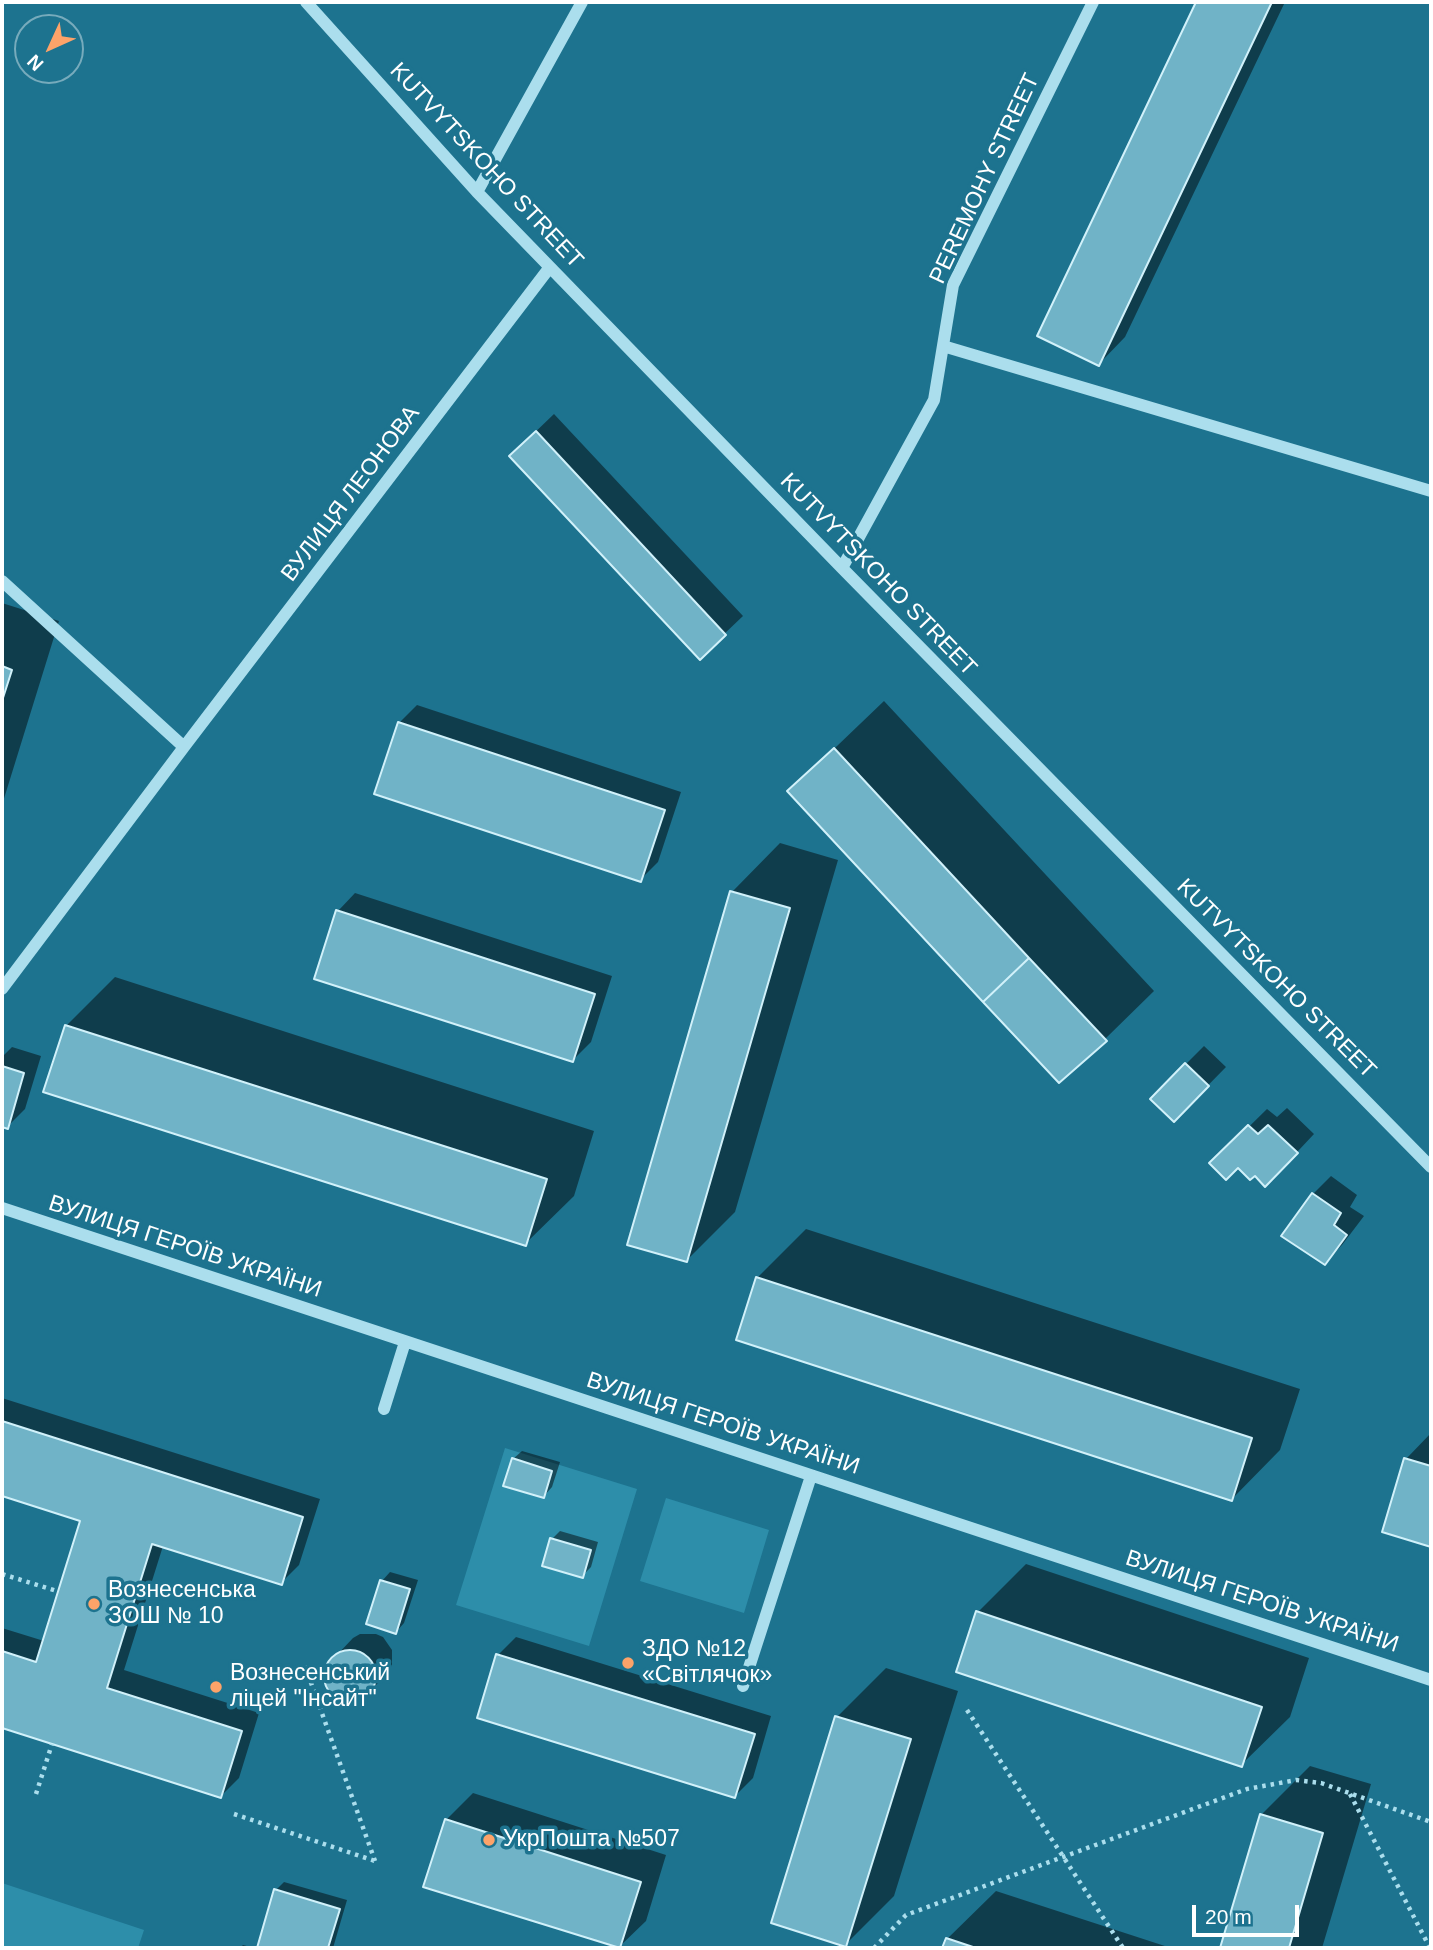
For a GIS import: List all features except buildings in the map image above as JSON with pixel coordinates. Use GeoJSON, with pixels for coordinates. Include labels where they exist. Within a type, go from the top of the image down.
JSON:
{"type":"FeatureCollection","features":[{"type":"Feature","properties":{"kind":"street","name":"KUTVYTSKOHO STREET"},"geometry":{"type":"LineString","coordinates":[[306,2],[477,192],[1431,1167]]}},
{"type":"Feature","properties":{"kind":"street"},"geometry":{"type":"LineString","coordinates":[[477,192],[582,2]]}},
{"type":"Feature","properties":{"kind":"street","name":"PEREMOHY STREET"},"geometry":{"type":"LineString","coordinates":[[842,568],[934,400],[953,285],[1093,2]]}},
{"type":"Feature","properties":{"kind":"street","name":"ВУЛИЦЯ ЛЕОНОВА"},"geometry":{"type":"LineString","coordinates":[[2,989],[550,267]]}},
{"type":"Feature","properties":{"kind":"street"},"geometry":{"type":"LineString","coordinates":[[943,346],[1431,491]]}},
{"type":"Feature","properties":{"kind":"street"},"geometry":{"type":"LineString","coordinates":[[2,581],[184,747]]}},
{"type":"Feature","properties":{"kind":"street","name":"ВУЛИЦЯ ГЕРОЇВ УКРАЇНИ"},"geometry":{"type":"LineString","coordinates":[[2,1209],[1431,1680]]}},
{"type":"Feature","properties":{"kind":"street"},"geometry":{"type":"LineString","coordinates":[[384,1409],[405,1342]]}},
{"type":"Feature","properties":{"kind":"street"},"geometry":{"type":"LineString","coordinates":[[743,1686],[811,1476]]}},
{"type":"Feature","properties":{"kind":"path"},"geometry":{"type":"LineString","coordinates":[[2,1574],[57,1591]]}},
{"type":"Feature","properties":{"kind":"path"},"geometry":{"type":"LineString","coordinates":[[234,1814],[376,1861],[305,1666]]}},
{"type":"Feature","properties":{"kind":"path"},"geometry":{"type":"LineString","coordinates":[[967,1710],[1123,1948]]}},
{"type":"Feature","properties":{"kind":"path"},"geometry":{"type":"LineString","coordinates":[[36,1794],[52,1744]]}},
{"type":"Feature","properties":{"kind":"path"},"geometry":{"type":"LineString","coordinates":[[874,1948],[906,1916],[1247,1789],[1297,1780],[1321,1783],[1431,1822]]}},
{"type":"Feature","properties":{"kind":"path"},"geometry":{"type":"LineString","coordinates":[[1349,1793],[1430,1948]]}},
{"type":"Feature","properties":{"kind":"shaded area"},"geometry":{"type":"Polygon","coordinates":[[[505,1448],[637,1489],[589,1646],[456,1605],[505,1448]]]}},
{"type":"Feature","properties":{"kind":"shaded area"},"geometry":{"type":"Polygon","coordinates":[[[666,1498],[769,1530],[744,1613],[640,1581],[666,1498]]]}},
{"type":"Feature","properties":{"kind":"shaded area"},"geometry":{"type":"Polygon","coordinates":[[[2,1883],[144,1930],[138,1948],[2,1948],[2,1883]]]}},
{"type":"Feature","properties":{"kind":"place","name":"Вознесенська ЗОШ № 10"},"geometry":{"type":"Point","coordinates":[94,1604]}},
{"type":"Feature","properties":{"kind":"place","name":"ЗДО №12 «Світлячок»"},"geometry":{"type":"Point","coordinates":[628,1663]}},
{"type":"Feature","properties":{"kind":"place","name":"Вознесенський ліцей \"Інсайт\""},"geometry":{"type":"Point","coordinates":[216,1687]}},
{"type":"Feature","properties":{"kind":"place","name":"УкрПошта №507"},"geometry":{"type":"Point","coordinates":[489,1840]}}]}
